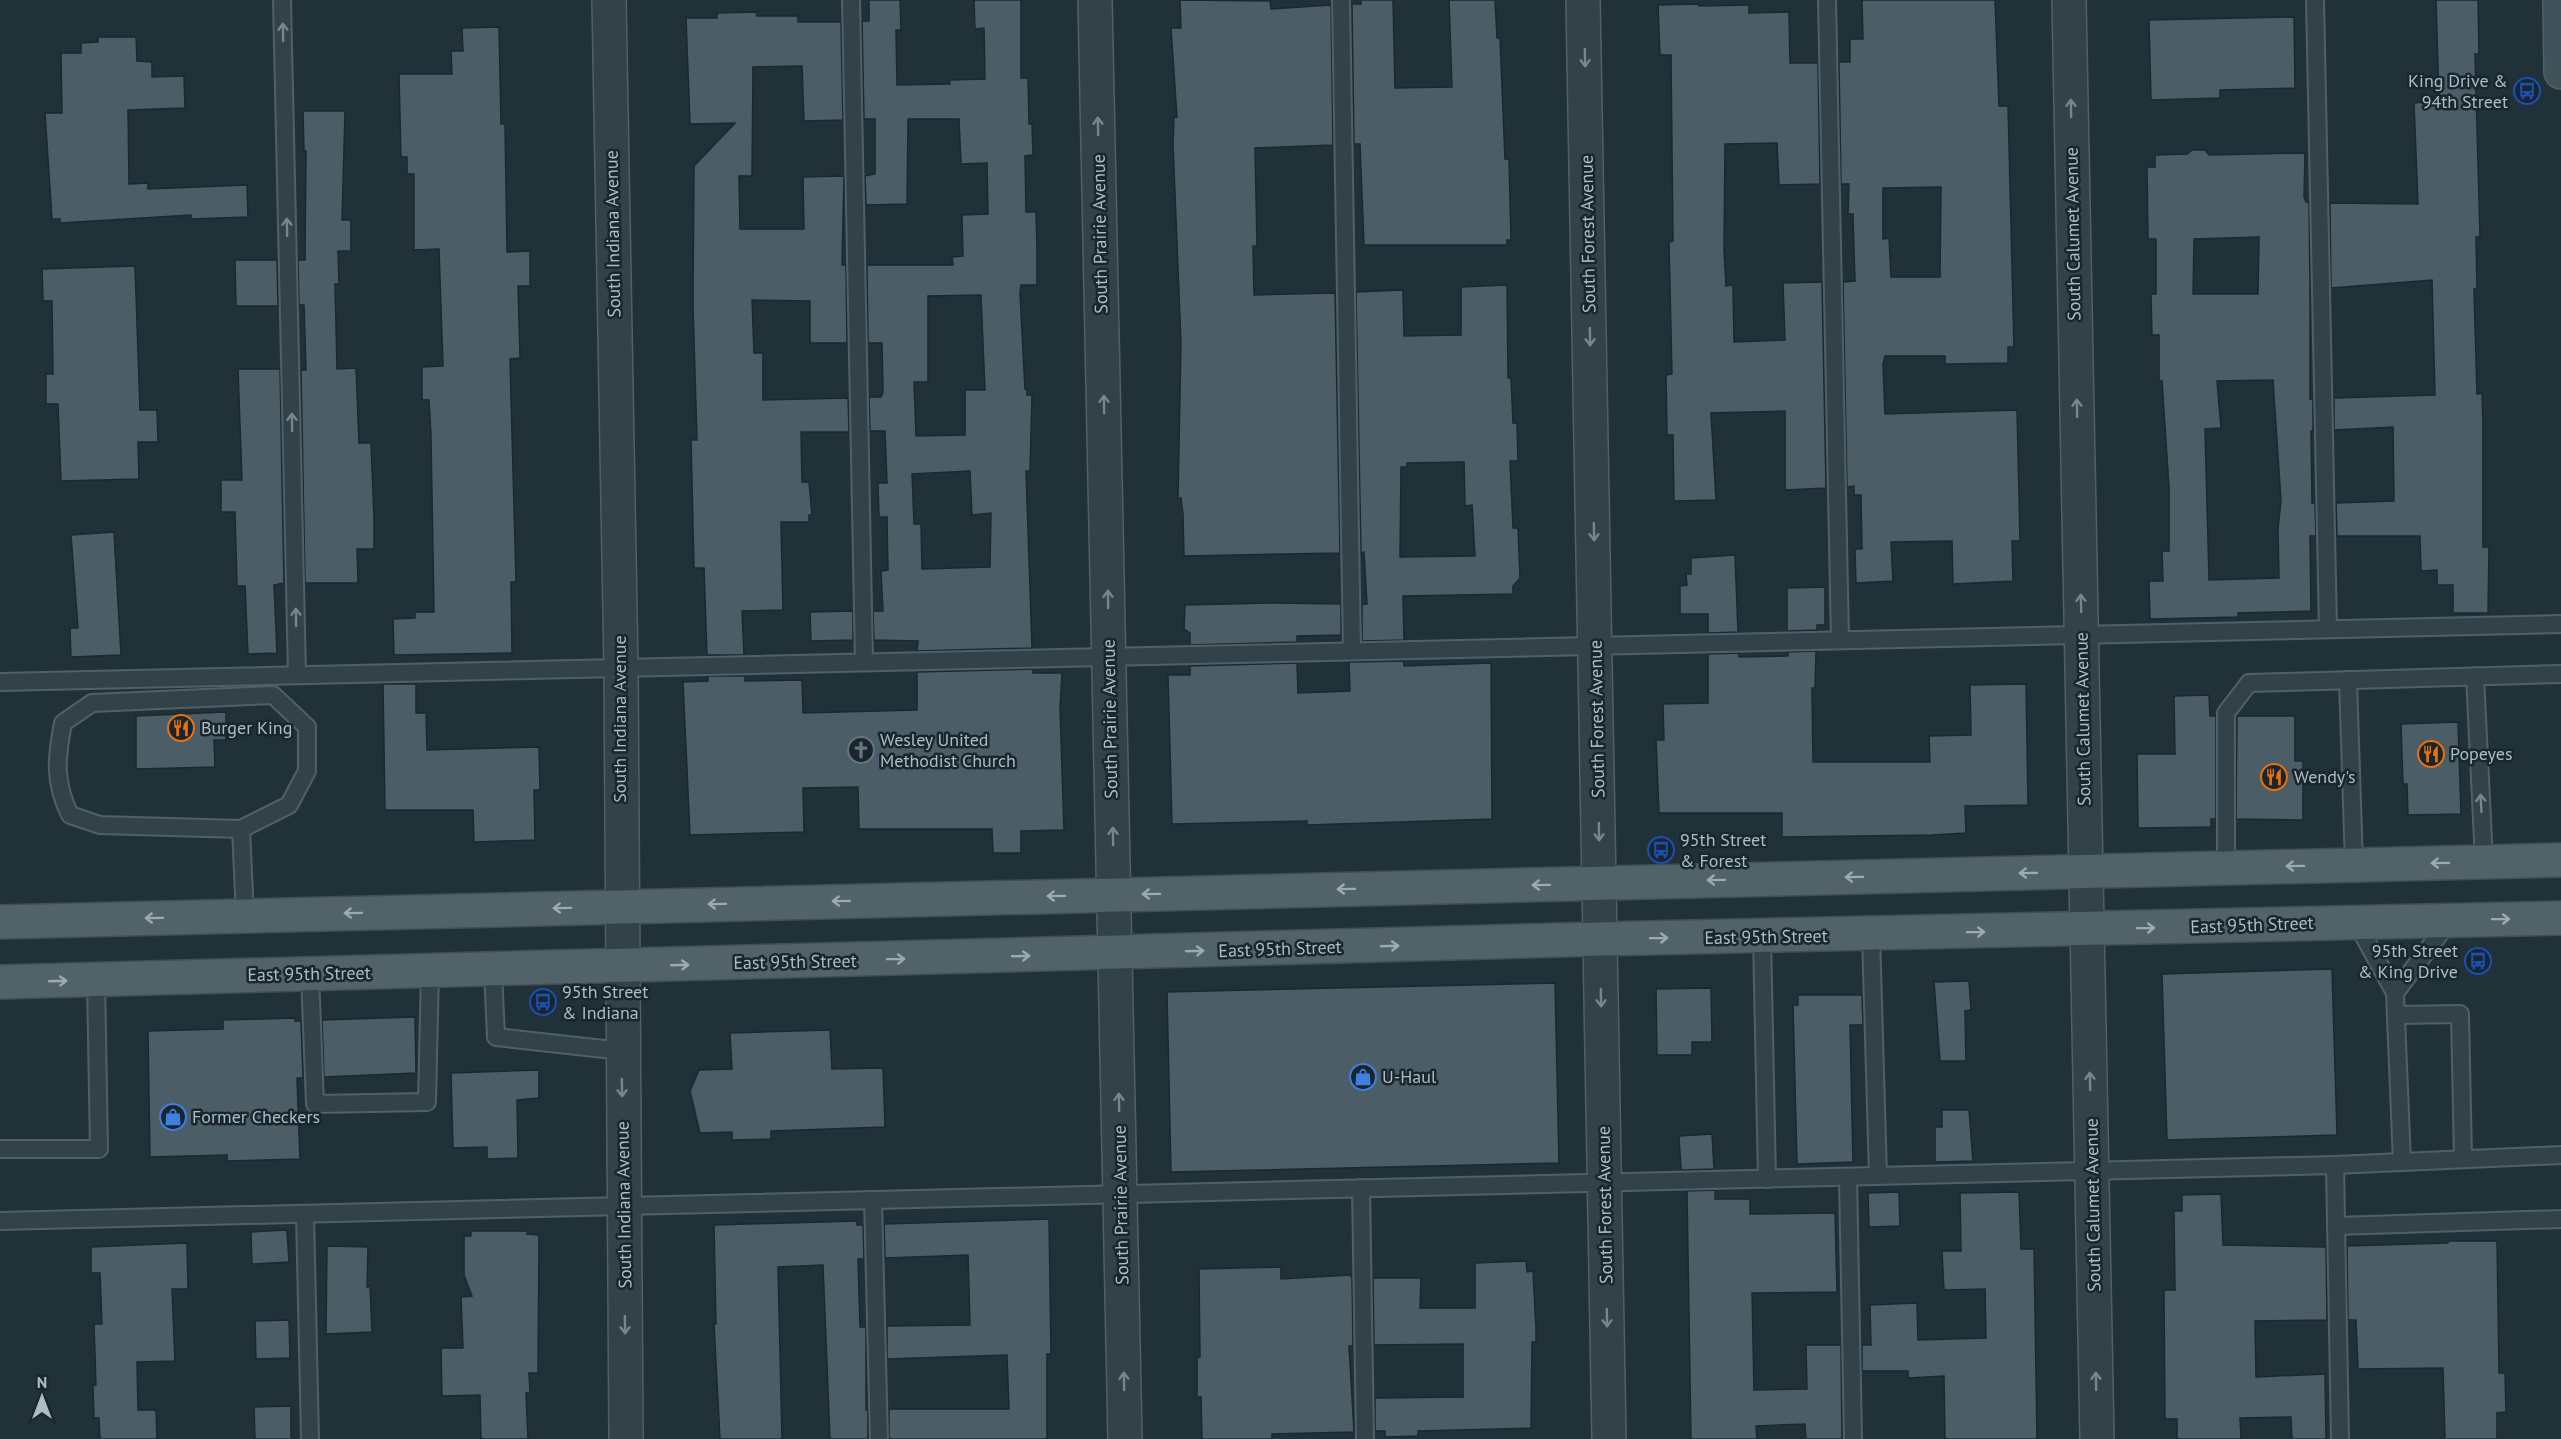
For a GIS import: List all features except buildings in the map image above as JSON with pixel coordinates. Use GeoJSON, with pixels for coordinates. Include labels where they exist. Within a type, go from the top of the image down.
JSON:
{"type":"FeatureCollection","features":[{"type":"Feature","properties":{"kind":"main road"},"geometry":{"type":"LineString","coordinates":[[0,922],[2561,860]]}},
{"type":"Feature","properties":{"kind":"main road","name":"East 95th Street"},"geometry":{"type":"LineString","coordinates":[[0,982],[1116,954],[1600,939],[1871,935],[2561,918]]}},
{"type":"Feature","properties":{"kind":"street","name":"South Indiana Avenue"},"geometry":{"type":"LineString","coordinates":[[609,0],[621,668],[621,966],[626,1439]]}},
{"type":"Feature","properties":{"kind":"street","name":"South Prairie Avenue"},"geometry":{"type":"LineString","coordinates":[[1095,0],[1125,1439]]}},
{"type":"Feature","properties":{"kind":"street","name":"South Forest Avenue"},"geometry":{"type":"LineString","coordinates":[[1583,0],[1610,1439]]}},
{"type":"Feature","properties":{"kind":"street","name":"South Calumet Avenue"},"geometry":{"type":"LineString","coordinates":[[2069,0],[2097,1439]]}},
{"type":"Feature","properties":{"kind":"street"},"geometry":{"type":"LineString","coordinates":[[2560,0],[2561,72]]}},
{"type":"Feature","properties":{"kind":"lane"},"geometry":{"type":"LineString","coordinates":[[282,0],[297,675]]}},
{"type":"Feature","properties":{"kind":"lane"},"geometry":{"type":"LineString","coordinates":[[851,0],[864,662]]}},
{"type":"Feature","properties":{"kind":"lane"},"geometry":{"type":"LineString","coordinates":[[1341,0],[1352,651]]}},
{"type":"Feature","properties":{"kind":"lane"},"geometry":{"type":"LineString","coordinates":[[1827,0],[1840,640]]}},
{"type":"Feature","properties":{"kind":"lane"},"geometry":{"type":"LineString","coordinates":[[2315,0],[2328,629]]}},
{"type":"Feature","properties":{"kind":"lane"},"geometry":{"type":"LineString","coordinates":[[0,682],[2561,624]]}},
{"type":"Feature","properties":{"kind":"lane"},"geometry":{"type":"LineString","coordinates":[[2226,868],[2226,713],[2249,683],[2561,674]]}},
{"type":"Feature","properties":{"kind":"lane"},"geometry":{"type":"LineString","coordinates":[[2475,676],[2484,861]]}},
{"type":"Feature","properties":{"kind":"lane"},"geometry":{"type":"LineString","coordinates":[[2348,680],[2354,865]]}},
{"type":"Feature","properties":{"kind":"lane"},"geometry":{"type":"LineString","coordinates":[[273,694],[307,727],[307,771],[289,805],[241,829],[100,825],[70,815],[59,791],[57,753],[63,723],[92,703],[273,694]]}},
{"type":"Feature","properties":{"kind":"lane"},"geometry":{"type":"LineString","coordinates":[[241,829],[245,916]]}},
{"type":"Feature","properties":{"kind":"lane"},"geometry":{"type":"LineString","coordinates":[[2396,993],[2450,920]]}},
{"type":"Feature","properties":{"kind":"lane"},"geometry":{"type":"LineString","coordinates":[[2359,922],[2362,933],[2396,993],[2402,1162]]}},
{"type":"Feature","properties":{"kind":"lane"},"geometry":{"type":"LineString","coordinates":[[1871,935],[1878,1176]]}},
{"type":"Feature","properties":{"kind":"lane"},"geometry":{"type":"LineString","coordinates":[[1762,937],[1767,1179]]}},
{"type":"Feature","properties":{"kind":"lane"},"geometry":{"type":"LineString","coordinates":[[493,970],[496,1037],[622,1051]]}},
{"type":"Feature","properties":{"kind":"lane"},"geometry":{"type":"LineString","coordinates":[[310,974],[315,1104],[427,1102],[430,971]]}},
{"type":"Feature","properties":{"kind":"lane"},"geometry":{"type":"LineString","coordinates":[[0,1149],[99,1149],[96,980]]}},
{"type":"Feature","properties":{"kind":"lane"},"geometry":{"type":"LineString","coordinates":[[2396,1015],[2460,1014],[2463,1159]]}},
{"type":"Feature","properties":{"kind":"lane"},"geometry":{"type":"LineString","coordinates":[[0,1221],[2335,1165],[2561,1155]]}},
{"type":"Feature","properties":{"kind":"lane"},"geometry":{"type":"LineString","coordinates":[[2335,1165],[2340,1439]]}},
{"type":"Feature","properties":{"kind":"lane"},"geometry":{"type":"LineString","coordinates":[[1848,1177],[1853,1439]]}},
{"type":"Feature","properties":{"kind":"lane"},"geometry":{"type":"LineString","coordinates":[[1360,1188],[1365,1439]]}},
{"type":"Feature","properties":{"kind":"lane"},"geometry":{"type":"LineString","coordinates":[[873,1200],[879,1439]]}},
{"type":"Feature","properties":{"kind":"lane"},"geometry":{"type":"LineString","coordinates":[[305,1214],[310,1439]]}},
{"type":"Feature","properties":{"kind":"lane"},"geometry":{"type":"LineString","coordinates":[[2336,1226],[2561,1219]]}},
{"type":"Feature","properties":{"kind":"place","name":"King Drive & 94th Street"},"geometry":{"type":"Point","coordinates":[2527,91]}},
{"type":"Feature","properties":{"kind":"place","name":"Burger King"},"geometry":{"type":"Point","coordinates":[181,728]}},
{"type":"Feature","properties":{"kind":"place","name":"Wesley United Methodist Church"},"geometry":{"type":"Point","coordinates":[861,750]}},
{"type":"Feature","properties":{"kind":"place","name":"Popeyes"},"geometry":{"type":"Point","coordinates":[2431,754]}},
{"type":"Feature","properties":{"kind":"place","name":"Wendy's"},"geometry":{"type":"Point","coordinates":[2274,777]}},
{"type":"Feature","properties":{"kind":"place","name":"95th Street & Forest"},"geometry":{"type":"Point","coordinates":[1661,850]}},
{"type":"Feature","properties":{"kind":"place","name":"95th Street & King Drive"},"geometry":{"type":"Point","coordinates":[2478,961]}},
{"type":"Feature","properties":{"kind":"place","name":"95th Street & Indiana"},"geometry":{"type":"Point","coordinates":[543,1002]}},
{"type":"Feature","properties":{"kind":"place","name":"U-Haul"},"geometry":{"type":"Point","coordinates":[1363,1077]}},
{"type":"Feature","properties":{"kind":"place","name":"Former Checkers"},"geometry":{"type":"Point","coordinates":[173,1117]}}]}
